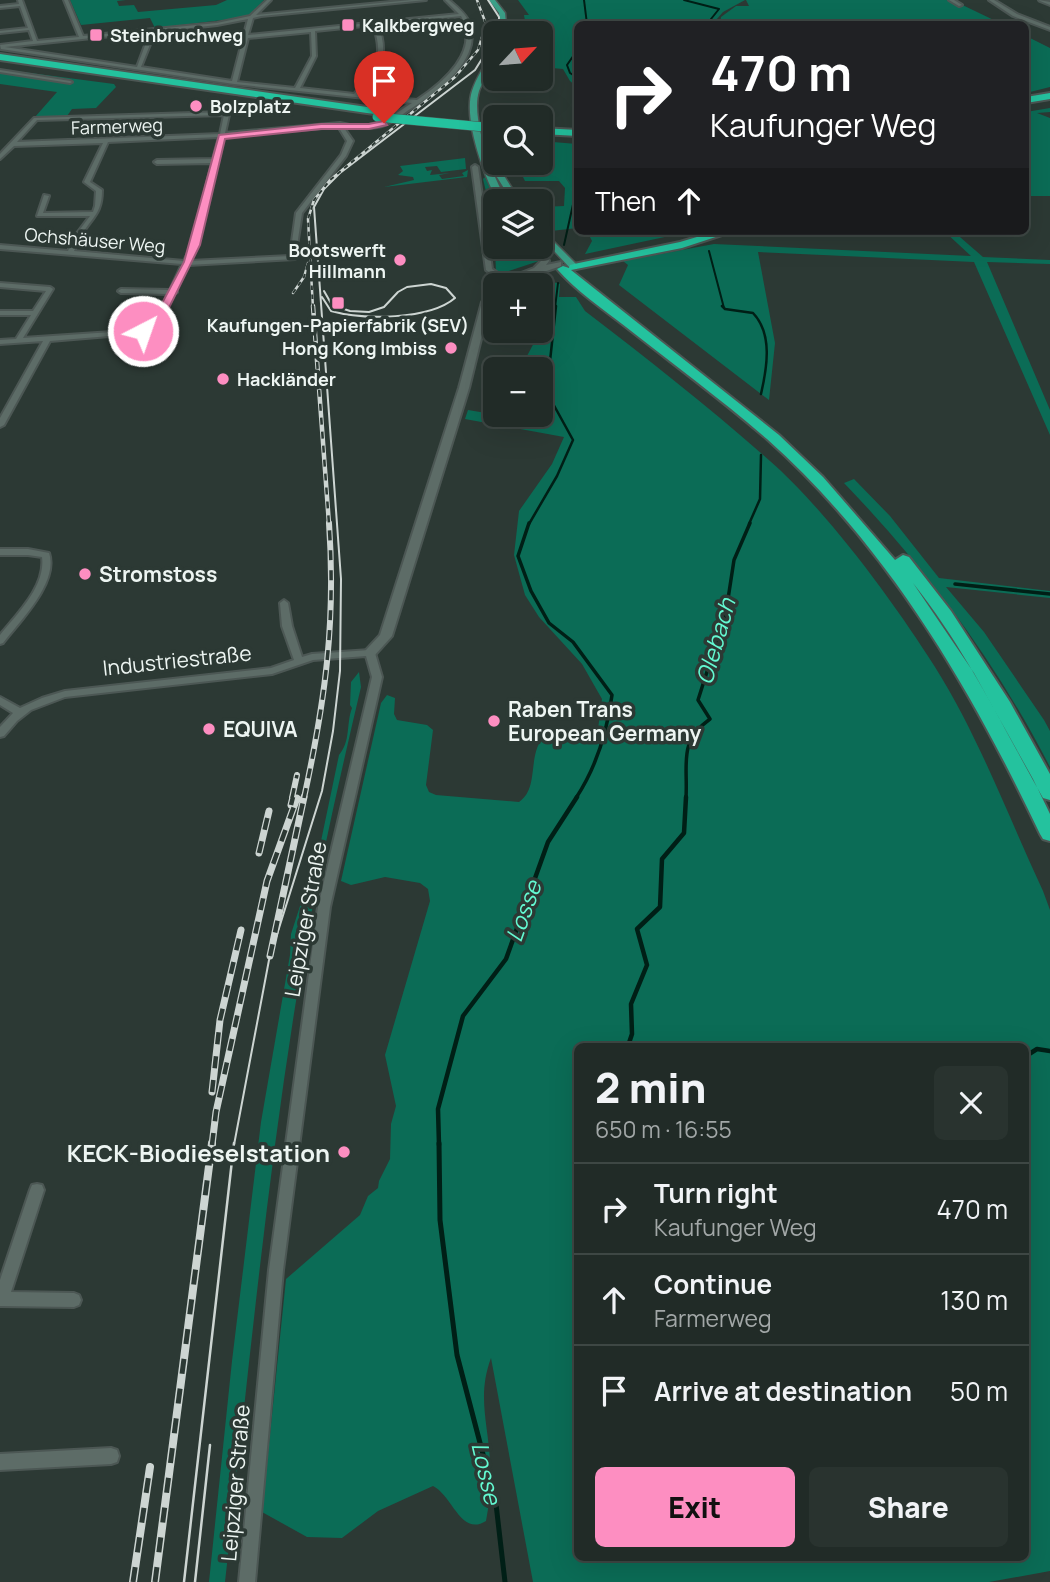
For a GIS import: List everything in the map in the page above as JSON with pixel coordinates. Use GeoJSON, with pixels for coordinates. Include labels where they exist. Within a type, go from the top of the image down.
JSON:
{"type":"FeatureCollection","features":[{"type":"Feature","properties":{"kind":"highway"},"geometry":{"type":"LineString","coordinates":[[0,60],[483,127]]}},
{"type":"Feature","properties":{"kind":"highway"},"geometry":{"type":"LineString","coordinates":[[1029,100],[1050,96]]}},
{"type":"Feature","properties":{"kind":"highway"},"geometry":{"type":"LineString","coordinates":[[1029,106],[1050,102]]}},
{"type":"Feature","properties":{"kind":"highway"},"geometry":{"type":"LineString","coordinates":[[379,114],[483,122]]}},
{"type":"Feature","properties":{"kind":"highway"},"geometry":{"type":"LineString","coordinates":[[553,127],[574,131]]}},
{"type":"Feature","properties":{"kind":"highway"},"geometry":{"type":"LineString","coordinates":[[553,132],[574,131]]}},
{"type":"Feature","properties":{"kind":"highway"},"geometry":{"type":"LineString","coordinates":[[566,265],[696,235]]}},
{"type":"Feature","properties":{"kind":"highway"},"geometry":{"type":"LineString","coordinates":[[566,265],[604,261],[682,245],[716,235]]}},
{"type":"Feature","properties":{"kind":"highway"},"geometry":{"type":"LineString","coordinates":[[593,284],[592,270],[604,261]]}},
{"type":"Feature","properties":{"kind":"highway"},"geometry":{"type":"LineString","coordinates":[[566,265],[757,409],[839,485],[927,588],[1031,754],[1050,793]]}},
{"type":"Feature","properties":{"kind":"highway"},"geometry":{"type":"LineString","coordinates":[[566,265],[774,438],[826,488],[910,589],[944,638],[1012,752],[1050,834]]}},
{"type":"Feature","properties":{"kind":"main road"},"geometry":{"type":"LineString","coordinates":[[492,0],[502,13],[503,21]]}},
{"type":"Feature","properties":{"kind":"main road"},"geometry":{"type":"LineString","coordinates":[[483,76],[475,92],[474,101],[483,149]]}},
{"type":"Feature","properties":{"kind":"main road"},"geometry":{"type":"LineString","coordinates":[[553,248],[566,265]]}},
{"type":"Feature","properties":{"kind":"main road"},"geometry":{"type":"LineString","coordinates":[[553,256],[566,265]]}},
{"type":"Feature","properties":{"kind":"street"},"geometry":{"type":"LineString","coordinates":[[66,0],[81,37]]}},
{"type":"Feature","properties":{"kind":"street"},"geometry":{"type":"LineString","coordinates":[[234,83],[251,17],[269,0]]}},
{"type":"Feature","properties":{"kind":"street"},"geometry":{"type":"LineString","coordinates":[[0,47],[251,17],[424,0]]}},
{"type":"Feature","properties":{"kind":"street"},"geometry":{"type":"LineString","coordinates":[[340,125],[369,126],[384,123],[426,97],[447,80],[466,53],[468,26],[463,15],[447,0]]}},
{"type":"Feature","properties":{"kind":"street"},"geometry":{"type":"LineString","coordinates":[[951,0],[960,5]]}},
{"type":"Feature","properties":{"kind":"street"},"geometry":{"type":"LineString","coordinates":[[991,0],[1015,15],[1050,29]]}},
{"type":"Feature","properties":{"kind":"street"},"geometry":{"type":"LineString","coordinates":[[1041,0],[1050,4]]}},
{"type":"Feature","properties":{"kind":"street"},"geometry":{"type":"LineString","coordinates":[[0,7],[21,2],[35,41]]}},
{"type":"Feature","properties":{"kind":"street"},"geometry":{"type":"LineString","coordinates":[[246,37],[463,15]]}},
{"type":"Feature","properties":{"kind":"street"},"geometry":{"type":"LineString","coordinates":[[355,96],[370,80],[380,63],[382,39],[374,24]]}},
{"type":"Feature","properties":{"kind":"street"},"geometry":{"type":"LineString","coordinates":[[0,32],[30,29]]}},
{"type":"Feature","properties":{"kind":"street"},"geometry":{"type":"LineString","coordinates":[[138,69],[153,30]]}},
{"type":"Feature","properties":{"kind":"street"},"geometry":{"type":"LineString","coordinates":[[297,89],[314,56],[313,30]]}},
{"type":"Feature","properties":{"kind":"street"},"geometry":{"type":"LineString","coordinates":[[0,47],[234,83],[418,102]]}},
{"type":"Feature","properties":{"kind":"street"},"geometry":{"type":"LineString","coordinates":[[0,71],[70,82]]}},
{"type":"Feature","properties":{"kind":"street"},"geometry":{"type":"LineString","coordinates":[[0,157],[36,119],[228,110],[195,245],[155,326],[148,330],[0,341]]}},
{"type":"Feature","properties":{"kind":"street","name":"Farmerweg"},"geometry":{"type":"LineString","coordinates":[[13,144],[222,137],[340,125]]}},
{"type":"Feature","properties":{"kind":"street","name":"Ochshäuser Weg"},"geometry":{"type":"LineString","coordinates":[[0,247],[188,262],[293,258],[299,213],[344,155],[350,141],[340,125]]}},
{"type":"Feature","properties":{"kind":"street"},"geometry":{"type":"LineString","coordinates":[[71,252],[77,237],[95,214],[100,192],[87,182],[106,141]]}},
{"type":"Feature","properties":{"kind":"street"},"geometry":{"type":"LineString","coordinates":[[157,162],[215,161]]}},
{"type":"Feature","properties":{"kind":"street"},"geometry":{"type":"LineString","coordinates":[[475,167],[489,270],[492,273]]}},
{"type":"Feature","properties":{"kind":"street"},"geometry":{"type":"LineString","coordinates":[[46,196],[39,215],[95,214]]}},
{"type":"Feature","properties":{"kind":"street"},"geometry":{"type":"LineString","coordinates":[[537,270],[544,259]]}},
{"type":"Feature","properties":{"kind":"street"},"geometry":{"type":"LineString","coordinates":[[528,273],[566,265]]}},
{"type":"Feature","properties":{"kind":"street"},"geometry":{"type":"LineString","coordinates":[[533,273],[566,265]]}},
{"type":"Feature","properties":{"kind":"street"},"geometry":{"type":"LineString","coordinates":[[0,285],[50,289],[19,340]]}},
{"type":"Feature","properties":{"kind":"street"},"geometry":{"type":"LineString","coordinates":[[121,291],[174,292]]}},
{"type":"Feature","properties":{"kind":"street"},"geometry":{"type":"LineString","coordinates":[[0,313],[34,313]]}},
{"type":"Feature","properties":{"kind":"street"},"geometry":{"type":"LineString","coordinates":[[370,653],[386,636],[464,388],[483,314]]}},
{"type":"Feature","properties":{"kind":"street"},"geometry":{"type":"LineString","coordinates":[[0,425],[48,338]]}},
{"type":"Feature","properties":{"kind":"street"},"geometry":{"type":"LineString","coordinates":[[0,552],[46,555],[50,564],[46,579],[0,641]]}},
{"type":"Feature","properties":{"kind":"street"},"geometry":{"type":"LineString","coordinates":[[284,603],[287,625],[299,661]]}},
{"type":"Feature","properties":{"kind":"street","name":"Industriestraße"},"geometry":{"type":"LineString","coordinates":[[0,734],[18,712],[36,702],[65,694],[272,671],[312,657],[370,653]]}},
{"type":"Feature","properties":{"kind":"street","name":"Leipziger Straße"},"geometry":{"type":"LineString","coordinates":[[247,1582],[276,1270],[324,907],[377,677],[370,653]]}},
{"type":"Feature","properties":{"kind":"street"},"geometry":{"type":"LineString","coordinates":[[0,700],[18,712]]}},
{"type":"Feature","properties":{"kind":"street"},"geometry":{"type":"LineString","coordinates":[[37,1189],[1,1299],[74,1300]]}},
{"type":"Feature","properties":{"kind":"street"},"geometry":{"type":"LineString","coordinates":[[0,1462],[111,1457]]}},
{"type":"Feature","properties":{"kind":"green space"},"geometry":{"type":"Polygon","coordinates":[[[70,0],[126,0],[117,1],[119,6],[134,5],[138,12],[216,5],[227,0],[264,0],[248,17],[155,28],[150,18],[81,25],[70,0]]]}},
{"type":"Feature","properties":{"kind":"green space"},"geometry":{"type":"Polygon","coordinates":[[[518,0],[745,0],[723,12],[716,21],[574,21],[574,84],[563,69],[553,68],[553,21],[525,21],[524,15],[529,15],[518,0]]]}},
{"type":"Feature","properties":{"kind":"green space"},"geometry":{"type":"Polygon","coordinates":[[[746,0],[952,0],[996,21],[720,21],[721,17],[736,6],[749,6],[746,0]]]}},
{"type":"Feature","properties":{"kind":"green space"},"geometry":{"type":"Polygon","coordinates":[[[1029,38],[1050,48],[1050,87],[1029,92],[1029,38]]]}},
{"type":"Feature","properties":{"kind":"green space"},"geometry":{"type":"Polygon","coordinates":[[[0,69],[114,84],[116,87],[96,108],[72,109],[67,116],[35,117],[57,92],[0,84],[0,69]]]}},
{"type":"Feature","properties":{"kind":"green space"},"geometry":{"type":"Polygon","coordinates":[[[1050,108],[1050,112],[1037,113],[1050,118],[1050,196],[1029,196],[1029,112],[1050,108]]]}},
{"type":"Feature","properties":{"kind":"green space"},"geometry":{"type":"Polygon","coordinates":[[[553,142],[574,144],[574,228],[553,231],[553,206],[564,206],[565,188],[559,181],[525,181],[522,175],[553,175],[553,142]]]}},
{"type":"Feature","properties":{"kind":"green space"},"geometry":{"type":"Polygon","coordinates":[[[465,158],[466,169],[441,172],[437,166],[425,167],[427,171],[432,170],[430,175],[450,173],[439,175],[442,179],[464,176],[462,173],[468,170],[467,177],[384,187],[414,180],[413,177],[398,175],[403,171],[400,166],[465,158]]]}},
{"type":"Feature","properties":{"kind":"green space"},"geometry":{"type":"Polygon","coordinates":[[[485,177],[492,189],[485,189],[485,177]]]}},
{"type":"Feature","properties":{"kind":"green space"},"geometry":{"type":"Polygon","coordinates":[[[589,235],[674,235],[585,254],[592,241],[589,235]]]}},
{"type":"Feature","properties":{"kind":"green space"},"geometry":{"type":"Polygon","coordinates":[[[948,235],[958,235],[983,257],[1050,260],[1050,264],[987,262],[1050,410],[1050,435],[974,262],[758,252],[775,343],[769,400],[619,285],[628,265],[623,261],[714,244],[971,256],[948,235]]]}},
{"type":"Feature","properties":{"kind":"green space"},"geometry":{"type":"Polygon","coordinates":[[[495,259],[542,260],[503,273],[496,272],[495,259]]]}},
{"type":"Feature","properties":{"kind":"green space"},"geometry":{"type":"Polygon","coordinates":[[[553,282],[560,284],[559,297],[576,297],[585,311],[725,422],[792,482],[858,558],[935,667],[966,721],[1043,891],[1050,910],[1050,1571],[989,1582],[533,1582],[491,1358],[484,1397],[490,1469],[486,1521],[470,1524],[433,1486],[378,1511],[342,1538],[307,1537],[262,1512],[286,1279],[360,1215],[368,1196],[378,1188],[390,1159],[391,1124],[396,1106],[385,1055],[430,901],[428,889],[420,883],[385,877],[351,885],[341,881],[381,703],[387,695],[395,698],[394,714],[397,720],[427,725],[433,730],[426,785],[429,792],[436,795],[519,802],[530,788],[536,750],[547,733],[583,736],[598,729],[602,699],[582,664],[539,617],[525,595],[514,555],[519,511],[552,464],[564,437],[509,427],[553,427],[553,357],[527,356],[534,343],[553,343],[553,282]]]}},
{"type":"Feature","properties":{"kind":"green space"},"geometry":{"type":"Polygon","coordinates":[[[468,410],[483,412],[483,422],[465,419],[468,410]]]}},
{"type":"Feature","properties":{"kind":"green space"},"geometry":{"type":"Polygon","coordinates":[[[854,479],[890,516],[939,578],[1050,591],[1050,598],[946,587],[984,632],[1044,720],[1050,731],[1050,767],[1007,690],[958,618],[903,548],[844,483],[854,479]]]}},
{"type":"Feature","properties":{"kind":"green space"},"geometry":{"type":"Polygon","coordinates":[[[359,672],[361,687],[312,909],[281,1100],[225,1582],[209,1582],[261,1122],[290,955],[291,934],[321,841],[339,755],[347,738],[352,708],[351,682],[359,672]]]}},
{"type":"Feature","properties":{"kind":"waterway","name":"Losse"},"geometry":{"type":"LineString","coordinates":[[584,0],[587,21]]}},
{"type":"Feature","properties":{"kind":"waterway","name":"Olebach"},"geometry":{"type":"LineString","coordinates":[[684,0],[719,9],[711,19],[713,21]]}},
{"type":"Feature","properties":{"kind":"waterway","name":"Losse"},"geometry":{"type":"LineString","coordinates":[[574,55],[567,65],[574,76]]}},
{"type":"Feature","properties":{"kind":"waterway","name":"Losse"},"geometry":{"type":"LineString","coordinates":[[564,245],[574,200]]}},
{"type":"Feature","properties":{"kind":"waterway","name":"Olebach"},"geometry":{"type":"LineString","coordinates":[[709,251],[724,308]]}},
{"type":"Feature","properties":{"kind":"waterway","name":"Losse"},"geometry":{"type":"LineString","coordinates":[[555,308],[558,283]]}},
{"type":"Feature","properties":{"kind":"waterway","name":"Losse"},"geometry":{"type":"LineString","coordinates":[[529,524],[557,476],[573,440],[551,400],[550,361],[556,306]]}},
{"type":"Feature","properties":{"kind":"waterway","name":"Olebach"},"geometry":{"type":"LineString","coordinates":[[724,308],[753,313],[764,331],[767,352],[761,394]]}},
{"type":"Feature","properties":{"kind":"waterway","name":"Olebach"},"geometry":{"type":"LineString","coordinates":[[749,524],[760,499],[761,455]]}},
{"type":"Feature","properties":{"kind":"waterway","name":"Losse"},"geometry":{"type":"LineString","coordinates":[[529,523],[518,556],[531,591],[549,623],[573,642],[612,695],[600,749],[576,798]]}},
{"type":"Feature","properties":{"kind":"waterway","name":"Olebach"},"geometry":{"type":"LineString","coordinates":[[686,797],[689,745],[693,736],[710,719],[698,700],[726,612],[734,560],[750,523]]}},
{"type":"Feature","properties":{"kind":"waterway"},"geometry":{"type":"LineString","coordinates":[[955,584],[1050,594]]}},
{"type":"Feature","properties":{"kind":"waterway","name":"Losse"},"geometry":{"type":"LineString","coordinates":[[439,1145],[438,1109],[463,1016],[506,959],[548,842],[577,797]]}},
{"type":"Feature","properties":{"kind":"waterway","name":"Olebach"},"geometry":{"type":"LineString","coordinates":[[629,1043],[632,1034],[631,1004],[647,965],[637,929],[660,907],[662,859],[684,833],[686,797]]}},
{"type":"Feature","properties":{"kind":"waterway"},"geometry":{"type":"LineString","coordinates":[[1029,1054],[1037,1049],[1050,1051]]}},
{"type":"Feature","properties":{"kind":"waterway","name":"Losse"},"geometry":{"type":"LineString","coordinates":[[439,1143],[440,1220],[457,1355],[496,1504],[505,1582]]}},
{"type":"Feature","properties":{"kind":"tram line"},"geometry":{"type":"LineString","coordinates":[[488,0],[499,21]]}},
{"type":"Feature","properties":{"kind":"tram line"},"geometry":{"type":"LineString","coordinates":[[234,1145],[269,960],[322,791],[340,671],[341,579],[314,207],[324,189],[340,173],[475,70],[483,57]]}},
{"type":"Feature","properties":{"kind":"tram line"},"geometry":{"type":"LineString","coordinates":[[322,297],[331,311],[377,317],[429,311],[455,298],[446,288],[431,284],[407,287],[398,292],[384,307],[369,312],[350,311],[332,305],[324,291]]}},
{"type":"Feature","properties":{"kind":"tram line"},"geometry":{"type":"LineString","coordinates":[[184,1582],[234,1143]]}},
{"type":"Feature","properties":{"kind":"tram line"},"geometry":{"type":"LineString","coordinates":[[195,1582],[210,1445]]}},
{"type":"Feature","properties":{"kind":"railway"},"geometry":{"type":"LineString","coordinates":[[313,308],[308,219],[314,200],[330,180],[455,77],[478,50],[486,24],[477,0]]}},
{"type":"Feature","properties":{"kind":"railway"},"geometry":{"type":"LineString","coordinates":[[293,293],[304,277],[308,263]]}},
{"type":"Feature","properties":{"kind":"railway"},"geometry":{"type":"LineString","coordinates":[[313,306],[329,524]]}},
{"type":"Feature","properties":{"kind":"railway"},"geometry":{"type":"LineString","coordinates":[[304,798],[318,728],[327,662],[331,595],[329,523]]}},
{"type":"Feature","properties":{"kind":"railway"},"geometry":{"type":"LineString","coordinates":[[292,798],[297,775]]}},
{"type":"Feature","properties":{"kind":"railway"},"geometry":{"type":"LineString","coordinates":[[291,805],[293,797]]}},
{"type":"Feature","properties":{"kind":"railway"},"geometry":{"type":"LineString","coordinates":[[270,956],[304,797]]}},
{"type":"Feature","properties":{"kind":"railway"},"geometry":{"type":"LineString","coordinates":[[212,1145],[216,1112],[267,881],[297,798]]}},
{"type":"Feature","properties":{"kind":"railway"},"geometry":{"type":"LineString","coordinates":[[259,853],[269,811]]}},
{"type":"Feature","properties":{"kind":"railway"},"geometry":{"type":"LineString","coordinates":[[212,1092],[220,1020],[241,930]]}},
{"type":"Feature","properties":{"kind":"railway"},"geometry":{"type":"LineString","coordinates":[[155,1582],[212,1143]]}},
{"type":"Feature","properties":{"kind":"railway"},"geometry":{"type":"LineString","coordinates":[[133,1582],[150,1467]]}},
{"type":"Feature","properties":{"kind":"place","name":"Kalkbergweg"},"geometry":{"type":"Point","coordinates":[348,25]}},
{"type":"Feature","properties":{"kind":"place","name":"Steinbruchweg"},"geometry":{"type":"Point","coordinates":[96,35]}},
{"type":"Feature","properties":{"kind":"place","name":"Bolzplatz"},"geometry":{"type":"Point","coordinates":[196,106]}},
{"type":"Feature","properties":{"kind":"place","name":"Bootswerft Hillmann"},"geometry":{"type":"Point","coordinates":[400,260]}},
{"type":"Feature","properties":{"kind":"place","name":"Kaufungen-Papierfabrik (SEV)"},"geometry":{"type":"Point","coordinates":[338,303]}},
{"type":"Feature","properties":{"kind":"place","name":"Hong Kong Imbiss"},"geometry":{"type":"Point","coordinates":[451,348]}},
{"type":"Feature","properties":{"kind":"place","name":"Hackländer"},"geometry":{"type":"Point","coordinates":[223,379]}},
{"type":"Feature","properties":{"kind":"place","name":"Stromstoss"},"geometry":{"type":"Point","coordinates":[85,574]}},
{"type":"Feature","properties":{"kind":"place","name":"Raben Trans European Germany"},"geometry":{"type":"Point","coordinates":[494,721]}},
{"type":"Feature","properties":{"kind":"place","name":"EQUIVA"},"geometry":{"type":"Point","coordinates":[209,729]}},
{"type":"Feature","properties":{"kind":"place","name":"KECK-Biodieselstation"},"geometry":{"type":"Point","coordinates":[344,1152]}},
{"type":"Feature","properties":{"kind":"route"},"geometry":{"type":"LineString","coordinates":[[143,331],[155,326],[195,245],[222,137],[331,125],[354,127],[384,123]]}}]}
